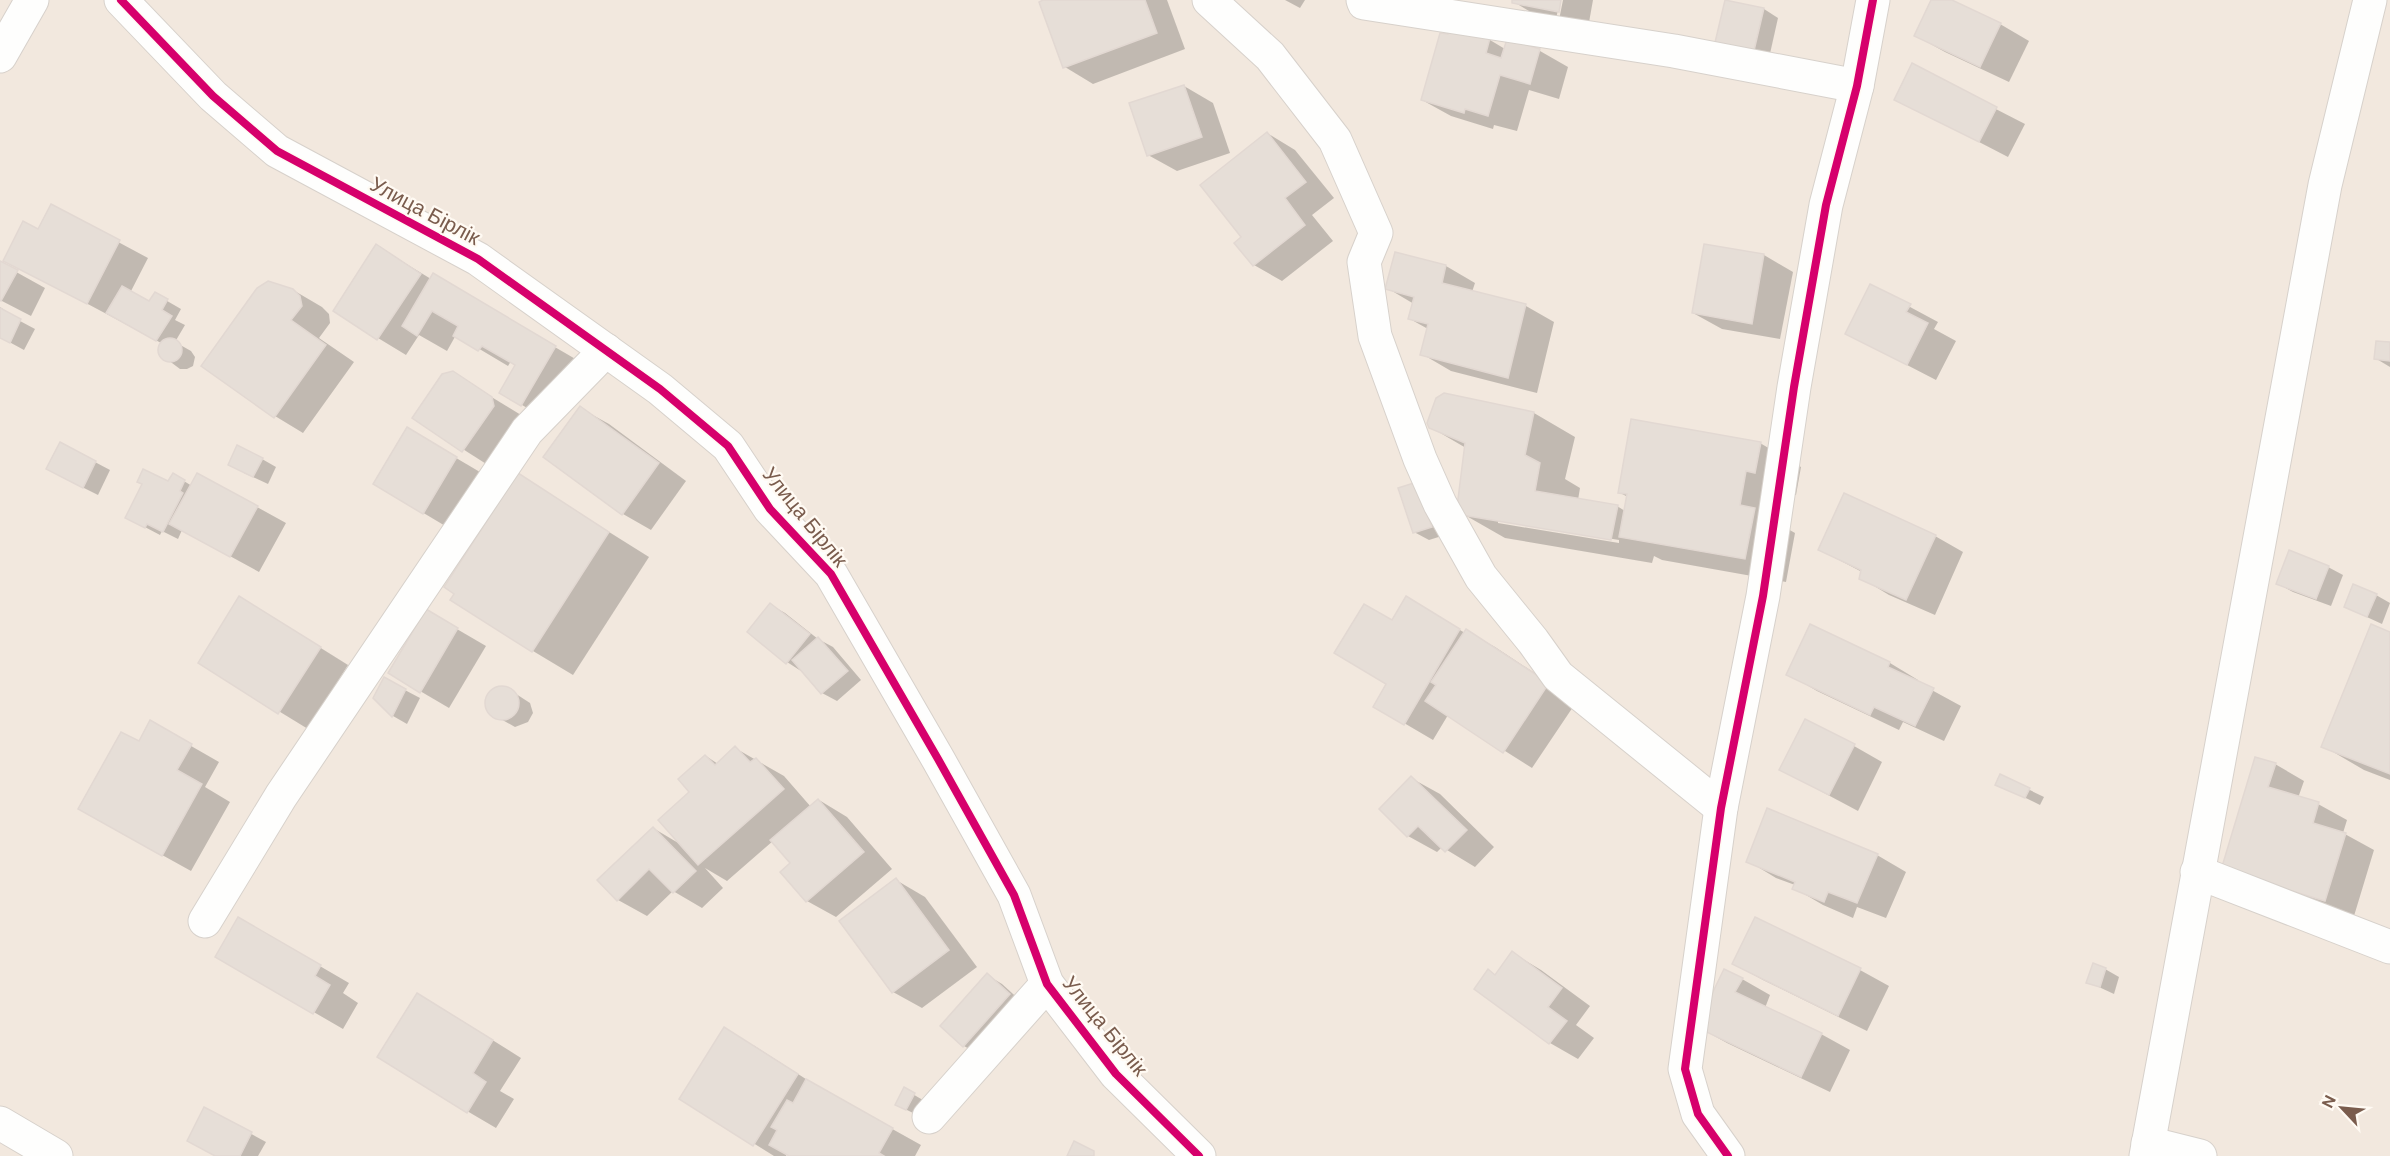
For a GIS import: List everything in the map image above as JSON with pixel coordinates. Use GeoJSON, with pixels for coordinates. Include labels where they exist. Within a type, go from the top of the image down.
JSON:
{"type":"FeatureCollection","features":[{"type":"Feature","properties":{"kind":"street"},"geometry":{"type":"LineString","coordinates":[[0,56],[32,0]]}},
{"type":"Feature","properties":{"kind":"street","name":"Улица Бірлік"},"geometry":{"type":"LineString","coordinates":[[121,0],[213,96],[277,151],[478,259],[660,389],[728,446],[770,508],[831,574],[1014,895],[1047,984],[1116,1074],[1198,1156]]}},
{"type":"Feature","properties":{"kind":"street"},"geometry":{"type":"LineString","coordinates":[[1209,0],[1270,56],[1335,140],[1376,233],[1364,262],[1375,336],[1419,459],[1440,504],[1480,577],[1533,641],[1558,676],[1721,808]]}},
{"type":"Feature","properties":{"kind":"street"},"geometry":{"type":"LineString","coordinates":[[1363,0],[1364,3],[1376,5],[1674,51],[1857,86]]}},
{"type":"Feature","properties":{"kind":"street"},"geometry":{"type":"LineString","coordinates":[[1728,1156],[1698,1114],[1685,1069],[1721,808],[1763,596],[1794,387],[1826,205],[1857,86],[1873,0]]}},
{"type":"Feature","properties":{"kind":"street"},"geometry":{"type":"LineString","coordinates":[[2200,1156],[2147,1149],[2325,185],[2370,0]]}},
{"type":"Feature","properties":{"kind":"street"},"geometry":{"type":"LineString","coordinates":[[205,921],[281,796],[527,431],[606,350]]}},
{"type":"Feature","properties":{"kind":"street"},"geometry":{"type":"LineString","coordinates":[[2197,872],[2390,947]]}},
{"type":"Feature","properties":{"kind":"street"},"geometry":{"type":"LineString","coordinates":[[929,1117],[1047,984]]}},
{"type":"Feature","properties":{"kind":"street"},"geometry":{"type":"LineString","coordinates":[[0,1123],[56,1156]]}},
{"type":"Feature","properties":{"kind":"shaded area"},"geometry":{"type":"Polygon","coordinates":[[[0,0],[2390,0],[2390,1156],[0,1156],[0,0]]]}},
{"type":"Feature","properties":{"kind":"building"},"geometry":{"type":"Polygon","coordinates":[[[1043,0],[1145,0],[1157,33],[1063,68],[1039,2],[1043,0]]]}},
{"type":"Feature","properties":{"kind":"building"},"geometry":{"type":"Polygon","coordinates":[[[1512,0],[1561,0],[1559,12],[1512,3],[1512,0]]]}},
{"type":"Feature","properties":{"kind":"building"},"geometry":{"type":"Polygon","coordinates":[[[1725,0],[1764,8],[1752,59],[1713,51],[1725,0]]]}},
{"type":"Feature","properties":{"kind":"building"},"geometry":{"type":"Polygon","coordinates":[[[1931,0],[1952,0],[2001,23],[1980,67],[1914,36],[1931,0]]]}},
{"type":"Feature","properties":{"kind":"building"},"geometry":{"type":"Polygon","coordinates":[[[1450,27],[1490,38],[1486,53],[1501,58],[1507,39],[1540,49],[1530,84],[1500,75],[1488,116],[1465,109],[1464,113],[1421,100],[1440,33],[1448,34],[1450,27]]]}},
{"type":"Feature","properties":{"kind":"building"},"geometry":{"type":"Polygon","coordinates":[[[1912,63],[1997,107],[1979,142],[1894,100],[1912,63]]]}},
{"type":"Feature","properties":{"kind":"building"},"geometry":{"type":"Polygon","coordinates":[[[1184,85],[1202,137],[1147,156],[1129,103],[1184,85]]]}},
{"type":"Feature","properties":{"kind":"building"},"geometry":{"type":"Polygon","coordinates":[[[1267,132],[1306,182],[1285,198],[1305,225],[1253,266],[1234,243],[1241,237],[1200,185],[1267,132]]]}},
{"type":"Feature","properties":{"kind":"building"},"geometry":{"type":"Polygon","coordinates":[[[51,204],[120,240],[87,304],[3,261],[23,221],[38,229],[51,204]]]}},
{"type":"Feature","properties":{"kind":"building"},"geometry":{"type":"Polygon","coordinates":[[[376,244],[421,274],[377,340],[333,311],[376,244]]]}},
{"type":"Feature","properties":{"kind":"building"},"geometry":{"type":"Polygon","coordinates":[[[1704,244],[1764,254],[1752,324],[1692,313],[1704,244]]]}},
{"type":"Feature","properties":{"kind":"building"},"geometry":{"type":"Polygon","coordinates":[[[1395,252],[1446,265],[1442,283],[1526,304],[1508,378],[1420,355],[1428,324],[1408,319],[1414,297],[1385,289],[1395,252]]]}},
{"type":"Feature","properties":{"kind":"building"},"geometry":{"type":"Polygon","coordinates":[[[0,261],[18,270],[1,301],[0,300],[0,261]]]}},
{"type":"Feature","properties":{"kind":"building"},"geometry":{"type":"Polygon","coordinates":[[[433,273],[556,346],[521,406],[499,393],[515,365],[482,346],[478,351],[453,336],[458,326],[432,311],[417,336],[402,326],[433,273]]]}},
{"type":"Feature","properties":{"kind":"building"},"geometry":{"type":"Polygon","coordinates":[[[268,281],[293,289],[300,296],[302,306],[291,320],[326,345],[274,418],[201,366],[257,288],[268,281]]]}},
{"type":"Feature","properties":{"kind":"building"},"geometry":{"type":"Polygon","coordinates":[[[1870,284],[1911,304],[1906,312],[1928,323],[1907,365],[1845,334],[1870,284]]]}},
{"type":"Feature","properties":{"kind":"building"},"geometry":{"type":"Polygon","coordinates":[[[122,286],[149,301],[155,292],[168,299],[162,310],[172,316],[156,341],[106,313],[122,286]]]}},
{"type":"Feature","properties":{"kind":"building"},"geometry":{"type":"Polygon","coordinates":[[[0,308],[21,319],[10,343],[0,338],[0,308]]]}},
{"type":"Feature","properties":{"kind":"building"},"geometry":{"type":"Polygon","coordinates":[[[170,338],[178,342],[182,350],[178,358],[170,362],[162,358],[158,350],[162,342],[170,338]]]}},
{"type":"Feature","properties":{"kind":"building"},"geometry":{"type":"Polygon","coordinates":[[[2376,341],[2390,342],[2390,361],[2374,359],[2376,341]]]}},
{"type":"Feature","properties":{"kind":"building"},"geometry":{"type":"Polygon","coordinates":[[[453,371],[492,397],[494,406],[462,452],[412,418],[442,374],[453,371]]]}},
{"type":"Feature","properties":{"kind":"building"},"geometry":{"type":"Polygon","coordinates":[[[1444,393],[1534,412],[1525,455],[1540,463],[1535,491],[1618,505],[1611,540],[1462,515],[1457,507],[1465,443],[1429,428],[1427,423],[1436,398],[1444,393]]]}},
{"type":"Feature","properties":{"kind":"building"},"geometry":{"type":"Polygon","coordinates":[[[580,406],[659,463],[622,515],[543,457],[580,406]]]}},
{"type":"Feature","properties":{"kind":"building"},"geometry":{"type":"Polygon","coordinates":[[[1631,419],[1761,442],[1755,473],[1746,471],[1740,505],[1755,508],[1745,559],[1619,537],[1627,494],[1618,493],[1631,419]]]}},
{"type":"Feature","properties":{"kind":"building"},"geometry":{"type":"Polygon","coordinates":[[[407,427],[457,457],[423,514],[373,484],[407,427]]]}},
{"type":"Feature","properties":{"kind":"building"},"geometry":{"type":"Polygon","coordinates":[[[60,442],[96,461],[83,488],[46,469],[60,442]]]}},
{"type":"Feature","properties":{"kind":"building"},"geometry":{"type":"Polygon","coordinates":[[[237,445],[263,458],[253,477],[228,465],[237,445]]]}},
{"type":"Feature","properties":{"kind":"building"},"geometry":{"type":"Polygon","coordinates":[[[143,469],[168,481],[173,473],[185,480],[180,491],[183,493],[163,532],[147,524],[145,528],[125,518],[142,484],[137,482],[143,469]]]}},
{"type":"Feature","properties":{"kind":"building"},"geometry":{"type":"Polygon","coordinates":[[[197,473],[258,506],[230,557],[169,524],[197,473]]]}},
{"type":"Feature","properties":{"kind":"building"},"geometry":{"type":"Polygon","coordinates":[[[518,473],[609,532],[532,652],[450,600],[454,594],[444,587],[518,473]]]}},
{"type":"Feature","properties":{"kind":"building"},"geometry":{"type":"Polygon","coordinates":[[[1417,482],[1432,527],[1413,533],[1398,488],[1417,482]]]}},
{"type":"Feature","properties":{"kind":"building"},"geometry":{"type":"Polygon","coordinates":[[[1844,493],[1936,535],[1906,600],[1859,579],[1861,570],[1818,550],[1844,493]]]}},
{"type":"Feature","properties":{"kind":"building"},"geometry":{"type":"Polygon","coordinates":[[[2289,550],[2329,566],[2316,599],[2276,584],[2289,550]]]}},
{"type":"Feature","properties":{"kind":"building"},"geometry":{"type":"Polygon","coordinates":[[[2353,584],[2377,594],[2367,617],[2344,607],[2353,584]]]}},
{"type":"Feature","properties":{"kind":"building"},"geometry":{"type":"Polygon","coordinates":[[[239,596],[321,647],[278,714],[198,663],[239,596]]]}},
{"type":"Feature","properties":{"kind":"building"},"geometry":{"type":"Polygon","coordinates":[[[1406,596],[1460,629],[1404,725],[1373,707],[1386,684],[1334,653],[1364,604],[1392,620],[1406,596]]]}},
{"type":"Feature","properties":{"kind":"building"},"geometry":{"type":"Polygon","coordinates":[[[770,603],[810,634],[786,664],[747,632],[770,603]]]}},
{"type":"Feature","properties":{"kind":"building"},"geometry":{"type":"Polygon","coordinates":[[[426,609],[458,628],[420,693],[388,673],[426,609]]]}},
{"type":"Feature","properties":{"kind":"building"},"geometry":{"type":"Polygon","coordinates":[[[1810,624],[1890,662],[1888,667],[1934,688],[1915,726],[1874,707],[1870,715],[1786,675],[1810,624]]]}},
{"type":"Feature","properties":{"kind":"building"},"geometry":{"type":"Polygon","coordinates":[[[2371,624],[2390,632],[2390,774],[2321,747],[2371,624]]]}},
{"type":"Feature","properties":{"kind":"building"},"geometry":{"type":"Polygon","coordinates":[[[1466,629],[1549,683],[1503,753],[1425,701],[1436,685],[1431,682],[1466,629]]]}},
{"type":"Feature","properties":{"kind":"building"},"geometry":{"type":"Polygon","coordinates":[[[818,637],[848,671],[821,694],[792,660],[818,637]]]}},
{"type":"Feature","properties":{"kind":"building"},"geometry":{"type":"Polygon","coordinates":[[[384,677],[406,689],[392,717],[373,698],[384,677]]]}},
{"type":"Feature","properties":{"kind":"building"},"geometry":{"type":"Polygon","coordinates":[[[502,686],[514,691],[519,703],[514,715],[502,720],[490,715],[485,703],[490,691],[502,686]]]}},
{"type":"Feature","properties":{"kind":"building"},"geometry":{"type":"Polygon","coordinates":[[[1805,719],[1855,744],[1829,795],[1779,770],[1805,719]]]}},
{"type":"Feature","properties":{"kind":"building"},"geometry":{"type":"Polygon","coordinates":[[[150,720],[192,744],[177,770],[202,784],[162,856],[78,809],[121,732],[139,741],[150,720]]]}},
{"type":"Feature","properties":{"kind":"building"},"geometry":{"type":"Polygon","coordinates":[[[735,746],[750,762],[756,758],[784,789],[698,865],[658,820],[689,792],[678,779],[705,755],[715,765],[735,746]]]}},
{"type":"Feature","properties":{"kind":"building"},"geometry":{"type":"Polygon","coordinates":[[[2255,757],[2276,763],[2268,787],[2319,802],[2313,823],[2346,833],[2325,901],[2221,870],[2255,757]]]}},
{"type":"Feature","properties":{"kind":"building"},"geometry":{"type":"Polygon","coordinates":[[[2000,774],[2030,788],[2025,798],[1995,785],[2000,774]]]}},
{"type":"Feature","properties":{"kind":"building"},"geometry":{"type":"Polygon","coordinates":[[[1411,776],[1467,830],[1445,852],[1418,826],[1407,837],[1379,809],[1411,776]]]}},
{"type":"Feature","properties":{"kind":"building"},"geometry":{"type":"Polygon","coordinates":[[[818,799],[864,852],[806,902],[780,872],[790,863],[770,840],[818,799]]]}},
{"type":"Feature","properties":{"kind":"building"},"geometry":{"type":"Polygon","coordinates":[[[1767,808],[1878,854],[1857,903],[1828,892],[1824,902],[1792,889],[1795,882],[1746,862],[1767,808]]]}},
{"type":"Feature","properties":{"kind":"building"},"geometry":{"type":"Polygon","coordinates":[[[653,827],[696,871],[673,893],[649,869],[617,901],[597,880],[653,827]]]}},
{"type":"Feature","properties":{"kind":"building"},"geometry":{"type":"Polygon","coordinates":[[[896,878],[949,950],[892,993],[839,921],[896,878]]]}},
{"type":"Feature","properties":{"kind":"building"},"geometry":{"type":"Polygon","coordinates":[[[238,917],[321,965],[315,976],[330,985],[313,1014],[215,957],[238,917]]]}},
{"type":"Feature","properties":{"kind":"building"},"geometry":{"type":"Polygon","coordinates":[[[1755,917],[1861,968],[1838,1016],[1732,964],[1755,917]]]}},
{"type":"Feature","properties":{"kind":"building"},"geometry":{"type":"Polygon","coordinates":[[[1512,951],[1562,988],[1548,1007],[1567,1021],[1549,1044],[1474,989],[1488,969],[1495,975],[1512,951]]]}},
{"type":"Feature","properties":{"kind":"building"},"geometry":{"type":"Polygon","coordinates":[[[2093,963],[2106,968],[2100,987],[2086,983],[2093,963]]]}},
{"type":"Feature","properties":{"kind":"building"},"geometry":{"type":"Polygon","coordinates":[[[1724,969],[1743,978],[1735,992],[1822,1033],[1801,1077],[1696,1027],[1724,969]]]}},
{"type":"Feature","properties":{"kind":"building"},"geometry":{"type":"Polygon","coordinates":[[[987,973],[1010,994],[963,1047],[940,1026],[987,973]]]}},
{"type":"Feature","properties":{"kind":"building"},"geometry":{"type":"Polygon","coordinates":[[[417,993],[493,1040],[473,1073],[486,1082],[467,1113],[377,1057],[417,993]]]}},
{"type":"Feature","properties":{"kind":"building"},"geometry":{"type":"Polygon","coordinates":[[[724,1027],[798,1074],[753,1146],[679,1099],[724,1027]]]}},
{"type":"Feature","properties":{"kind":"building"},"geometry":{"type":"Polygon","coordinates":[[[806,1079],[893,1128],[879,1153],[884,1156],[789,1156],[769,1145],[777,1130],[771,1127],[787,1100],[793,1103],[806,1079]]]}},
{"type":"Feature","properties":{"kind":"building"},"geometry":{"type":"Polygon","coordinates":[[[904,1087],[915,1093],[906,1110],[895,1105],[904,1087]]]}},
{"type":"Feature","properties":{"kind":"building"},"geometry":{"type":"Polygon","coordinates":[[[204,1107],[252,1132],[240,1156],[215,1156],[187,1141],[204,1107]]]}},
{"type":"Feature","properties":{"kind":"building"},"geometry":{"type":"Polygon","coordinates":[[[1074,1141],[1094,1151],[1094,1156],[1067,1156],[1074,1141]]]}},
{"type":"Feature","properties":{"kind":"cycle path"},"geometry":{"type":"LineString","coordinates":[[121,0],[213,96],[277,151],[478,259],[660,389],[728,446],[770,509],[831,574],[1014,895],[1047,984],[1116,1074],[1199,1156]]}},
{"type":"Feature","properties":{"kind":"cycle path"},"geometry":{"type":"LineString","coordinates":[[1728,1156],[1698,1114],[1685,1069],[1721,808],[1763,596],[1794,387],[1826,205],[1857,86],[1873,0]]}}]}
